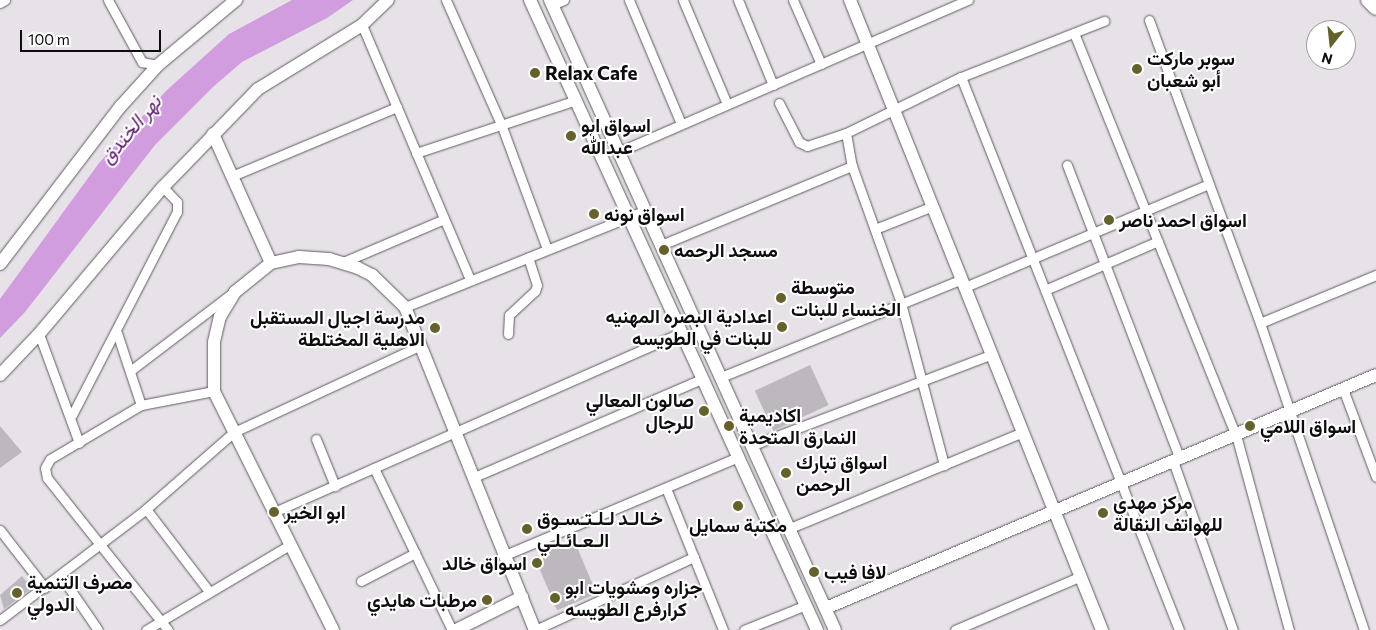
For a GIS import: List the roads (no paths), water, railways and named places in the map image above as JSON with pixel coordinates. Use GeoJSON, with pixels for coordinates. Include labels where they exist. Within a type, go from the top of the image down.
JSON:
{"type":"FeatureCollection","features":[{"type":"Feature","properties":{"kind":"main road"},"geometry":{"type":"LineString","coordinates":[[1368,0],[1376,8]]}},
{"type":"Feature","properties":{"kind":"street"},"geometry":{"type":"LineString","coordinates":[[0,4],[6,0]]}},
{"type":"Feature","properties":{"kind":"street"},"geometry":{"type":"LineString","coordinates":[[108,0],[142,62],[158,65]]}},
{"type":"Feature","properties":{"kind":"street"},"geometry":{"type":"LineString","coordinates":[[0,264],[82,155],[158,65],[236,0]]}},
{"type":"Feature","properties":{"kind":"street"},"geometry":{"type":"LineString","coordinates":[[0,375],[39,334],[163,187],[258,89],[362,25],[388,0]]}},
{"type":"Feature","properties":{"kind":"street"},"geometry":{"type":"LineString","coordinates":[[446,0],[501,124],[547,249]]}},
{"type":"Feature","properties":{"kind":"street"},"geometry":{"type":"LineString","coordinates":[[530,0],[682,332],[736,458],[817,630]]}},
{"type":"Feature","properties":{"kind":"street"},"geometry":{"type":"LineString","coordinates":[[629,0],[682,124]]}},
{"type":"Feature","properties":{"kind":"street"},"geometry":{"type":"LineString","coordinates":[[683,0],[727,104]]}},
{"type":"Feature","properties":{"kind":"street"},"geometry":{"type":"LineString","coordinates":[[738,0],[773,85]]}},
{"type":"Feature","properties":{"kind":"street"},"geometry":{"type":"LineString","coordinates":[[793,0],[820,64]]}},
{"type":"Feature","properties":{"kind":"street"},"geometry":{"type":"LineString","coordinates":[[850,0],[895,108],[1102,630]]}},
{"type":"Feature","properties":{"kind":"street"},"geometry":{"type":"LineString","coordinates":[[618,152],[968,0]]}},
{"type":"Feature","properties":{"kind":"street"},"geometry":{"type":"LineString","coordinates":[[556,2],[644,211],[753,445],[835,630]]}},
{"type":"Feature","properties":{"kind":"street"},"geometry":{"type":"LineString","coordinates":[[1149,20],[1207,185],[1260,323],[1364,630]]}},
{"type":"Feature","properties":{"kind":"street"},"geometry":{"type":"LineString","coordinates":[[779,104],[803,146],[846,133],[961,77],[1104,21]]}},
{"type":"Feature","properties":{"kind":"street"},"geometry":{"type":"LineString","coordinates":[[362,25],[470,280]]}},
{"type":"Feature","properties":{"kind":"street"},"geometry":{"type":"LineString","coordinates":[[1074,33],[1236,435],[1289,630]]}},
{"type":"Feature","properties":{"kind":"street"},"geometry":{"type":"LineString","coordinates":[[961,77],[1123,483],[1179,630]]}},
{"type":"Feature","properties":{"kind":"street"},"geometry":{"type":"LineString","coordinates":[[416,153],[576,100]]}},
{"type":"Feature","properties":{"kind":"street"},"geometry":{"type":"LineString","coordinates":[[232,176],[397,107]]}},
{"type":"Feature","properties":{"kind":"street"},"geometry":{"type":"LineString","coordinates":[[846,133],[852,166],[901,303],[919,381],[944,465]]}},
{"type":"Feature","properties":{"kind":"street"},"geometry":{"type":"LineString","coordinates":[[213,134],[271,263]]}},
{"type":"Feature","properties":{"kind":"street"},"geometry":{"type":"LineString","coordinates":[[1066,165],[1176,460],[1232,630]]}},
{"type":"Feature","properties":{"kind":"street"},"geometry":{"type":"LineString","coordinates":[[661,246],[852,166]]}},
{"type":"Feature","properties":{"kind":"street"},"geometry":{"type":"LineString","coordinates":[[721,377],[901,303],[1033,258],[1207,185]]}},
{"type":"Feature","properties":{"kind":"street"},"geometry":{"type":"LineString","coordinates":[[72,415],[117,333],[178,209],[177,202],[163,187]]}},
{"type":"Feature","properties":{"kind":"street"},"geometry":{"type":"LineString","coordinates":[[875,229],[933,206]]}},
{"type":"Feature","properties":{"kind":"street"},"geometry":{"type":"LineString","coordinates":[[405,307],[644,211]]}},
{"type":"Feature","properties":{"kind":"street"},"geometry":{"type":"LineString","coordinates":[[341,263],[444,219]]}},
{"type":"Feature","properties":{"kind":"street"},"geometry":{"type":"LineString","coordinates":[[1045,290],[1158,242]]}},
{"type":"Feature","properties":{"kind":"street"},"geometry":{"type":"LineString","coordinates":[[130,371],[271,263],[314,257],[341,263],[372,276],[405,307],[535,630],[694,558]]}},
{"type":"Feature","properties":{"kind":"street"},"geometry":{"type":"LineString","coordinates":[[508,334],[509,315],[535,291],[537,285],[528,257]]}},
{"type":"Feature","properties":{"kind":"street"},"geometry":{"type":"LineString","coordinates":[[1260,323],[1376,275]]}},
{"type":"Feature","properties":{"kind":"street"},"geometry":{"type":"LineString","coordinates":[[235,292],[220,317],[214,342],[214,391],[333,630]]}},
{"type":"Feature","properties":{"kind":"street"},"geometry":{"type":"LineString","coordinates":[[274,512],[682,332]]}},
{"type":"Feature","properties":{"kind":"street"},"geometry":{"type":"LineString","coordinates":[[117,333],[141,405]]}},
{"type":"Feature","properties":{"kind":"street"},"geometry":{"type":"LineString","coordinates":[[39,334],[72,415],[80,443]]}},
{"type":"Feature","properties":{"kind":"street"},"geometry":{"type":"LineString","coordinates":[[0,620],[61,576],[146,509],[234,432],[420,344]]}},
{"type":"Feature","properties":{"kind":"street"},"geometry":{"type":"LineString","coordinates":[[753,445],[992,354]]}},
{"type":"Feature","properties":{"kind":"street"},"geometry":{"type":"LineString","coordinates":[[826,608],[1376,376]]}},
{"type":"Feature","properties":{"kind":"street"},"geometry":{"type":"LineString","coordinates":[[474,477],[702,379]]}},
{"type":"Feature","properties":{"kind":"street"},"geometry":{"type":"LineString","coordinates":[[1343,389],[1376,475]]}},
{"type":"Feature","properties":{"kind":"street"},"geometry":{"type":"LineString","coordinates":[[168,630],[47,478],[45,468],[50,459],[80,443],[141,405],[214,391]]}},
{"type":"Feature","properties":{"kind":"street"},"geometry":{"type":"LineString","coordinates":[[777,545],[793,533],[944,465],[1023,432]]}},
{"type":"Feature","properties":{"kind":"street"},"geometry":{"type":"LineString","coordinates":[[316,439],[336,486]]}},
{"type":"Feature","properties":{"kind":"street"},"geometry":{"type":"LineString","coordinates":[[505,556],[736,458]]}},
{"type":"Feature","properties":{"kind":"street"},"geometry":{"type":"LineString","coordinates":[[374,468],[452,630]]}},
{"type":"Feature","properties":{"kind":"street"},"geometry":{"type":"LineString","coordinates":[[666,488],[723,630]]}},
{"type":"Feature","properties":{"kind":"street"},"geometry":{"type":"LineString","coordinates":[[146,509],[208,590]]}},
{"type":"Feature","properties":{"kind":"street"},"geometry":{"type":"LineString","coordinates":[[0,530],[45,588]]}},
{"type":"Feature","properties":{"kind":"street"},"geometry":{"type":"LineString","coordinates":[[146,630],[208,590],[290,545]]}},
{"type":"Feature","properties":{"kind":"street"},"geometry":{"type":"LineString","coordinates":[[361,581],[415,553]]}},
{"type":"Feature","properties":{"kind":"street"},"geometry":{"type":"LineString","coordinates":[[61,576],[98,630]]}},
{"type":"Feature","properties":{"kind":"street"},"geometry":{"type":"LineString","coordinates":[[955,630],[1081,576]]}},
{"type":"Feature","properties":{"kind":"street"},"geometry":{"type":"LineString","coordinates":[[456,630],[522,597]]}},
{"type":"Feature","properties":{"kind":"street"},"geometry":{"type":"LineString","coordinates":[[744,630],[806,605]]}},
{"type":"Feature","properties":{"kind":"place","name":"سوبر ماركت أبو شعبان"},"geometry":{"type":"Point","coordinates":[1137,69]}},
{"type":"Feature","properties":{"kind":"place","name":"Relax Cafe"},"geometry":{"type":"Point","coordinates":[535,73]}},
{"type":"Feature","properties":{"kind":"place","name":"اسواق ابو عبدالله"},"geometry":{"type":"Point","coordinates":[571,136]}},
{"type":"Feature","properties":{"kind":"place","name":"اسواق نونه"},"geometry":{"type":"Point","coordinates":[594,214]}},
{"type":"Feature","properties":{"kind":"place","name":"اسواق احمد ناصر"},"geometry":{"type":"Point","coordinates":[1109,220]}},
{"type":"Feature","properties":{"kind":"place","name":"مسجد الرحمه"},"geometry":{"type":"Point","coordinates":[664,250]}},
{"type":"Feature","properties":{"kind":"place","name":"متوسطة الخنساء للبنات"},"geometry":{"type":"Point","coordinates":[781,298]}},
{"type":"Feature","properties":{"kind":"place","name":"اعدادية البصره المهنيه للبنات في الطويسه"},"geometry":{"type":"Point","coordinates":[782,327]}},
{"type":"Feature","properties":{"kind":"place","name":"مدرسة اجيال المستقبل الاهلية المختلطة"},"geometry":{"type":"Point","coordinates":[435,328]}},
{"type":"Feature","properties":{"kind":"place","name":"صالون المعالي للرجال"},"geometry":{"type":"Point","coordinates":[704,411]}},
{"type":"Feature","properties":{"kind":"place","name":"اكاديمية النمارق المتحدة"},"geometry":{"type":"Point","coordinates":[729,426]}},
{"type":"Feature","properties":{"kind":"place","name":"اسواق اللامي"},"geometry":{"type":"Point","coordinates":[1250,426]}},
{"type":"Feature","properties":{"kind":"place","name":"اسواق تبارك الرحمن"},"geometry":{"type":"Point","coordinates":[786,473]}},
{"type":"Feature","properties":{"kind":"place","name":"مكتبة سمايل"},"geometry":{"type":"Point","coordinates":[738,506]}},
{"type":"Feature","properties":{"kind":"place","name":"ابو الخير"},"geometry":{"type":"Point","coordinates":[274,512]}},
{"type":"Feature","properties":{"kind":"place","name":"مركز مهدي للهواتف النقالة"},"geometry":{"type":"Point","coordinates":[1103,513]}},
{"type":"Feature","properties":{"kind":"place","name":"خـالـد لـلـتـسـوق الـعـائـلـي"},"geometry":{"type":"Point","coordinates":[527,529]}},
{"type":"Feature","properties":{"kind":"place","name":"اسواق خالد"},"geometry":{"type":"Point","coordinates":[537,563]}},
{"type":"Feature","properties":{"kind":"place","name":"لافا فيب"},"geometry":{"type":"Point","coordinates":[814,572]}},
{"type":"Feature","properties":{"kind":"place","name":"مصرف التنمية الدولي"},"geometry":{"type":"Point","coordinates":[17,593]}},
{"type":"Feature","properties":{"kind":"place","name":"جزاره ومشويات ابو كرارفرع الطويسه"},"geometry":{"type":"Point","coordinates":[555,598]}},
{"type":"Feature","properties":{"kind":"place","name":"مرطبات هايدي"},"geometry":{"type":"Point","coordinates":[487,600]}},
{"type":"Feature","properties":{"kind":"water label","name":"نهر الخندق"},"geometry":{"type":"Point","coordinates":[130,129]}}]}
